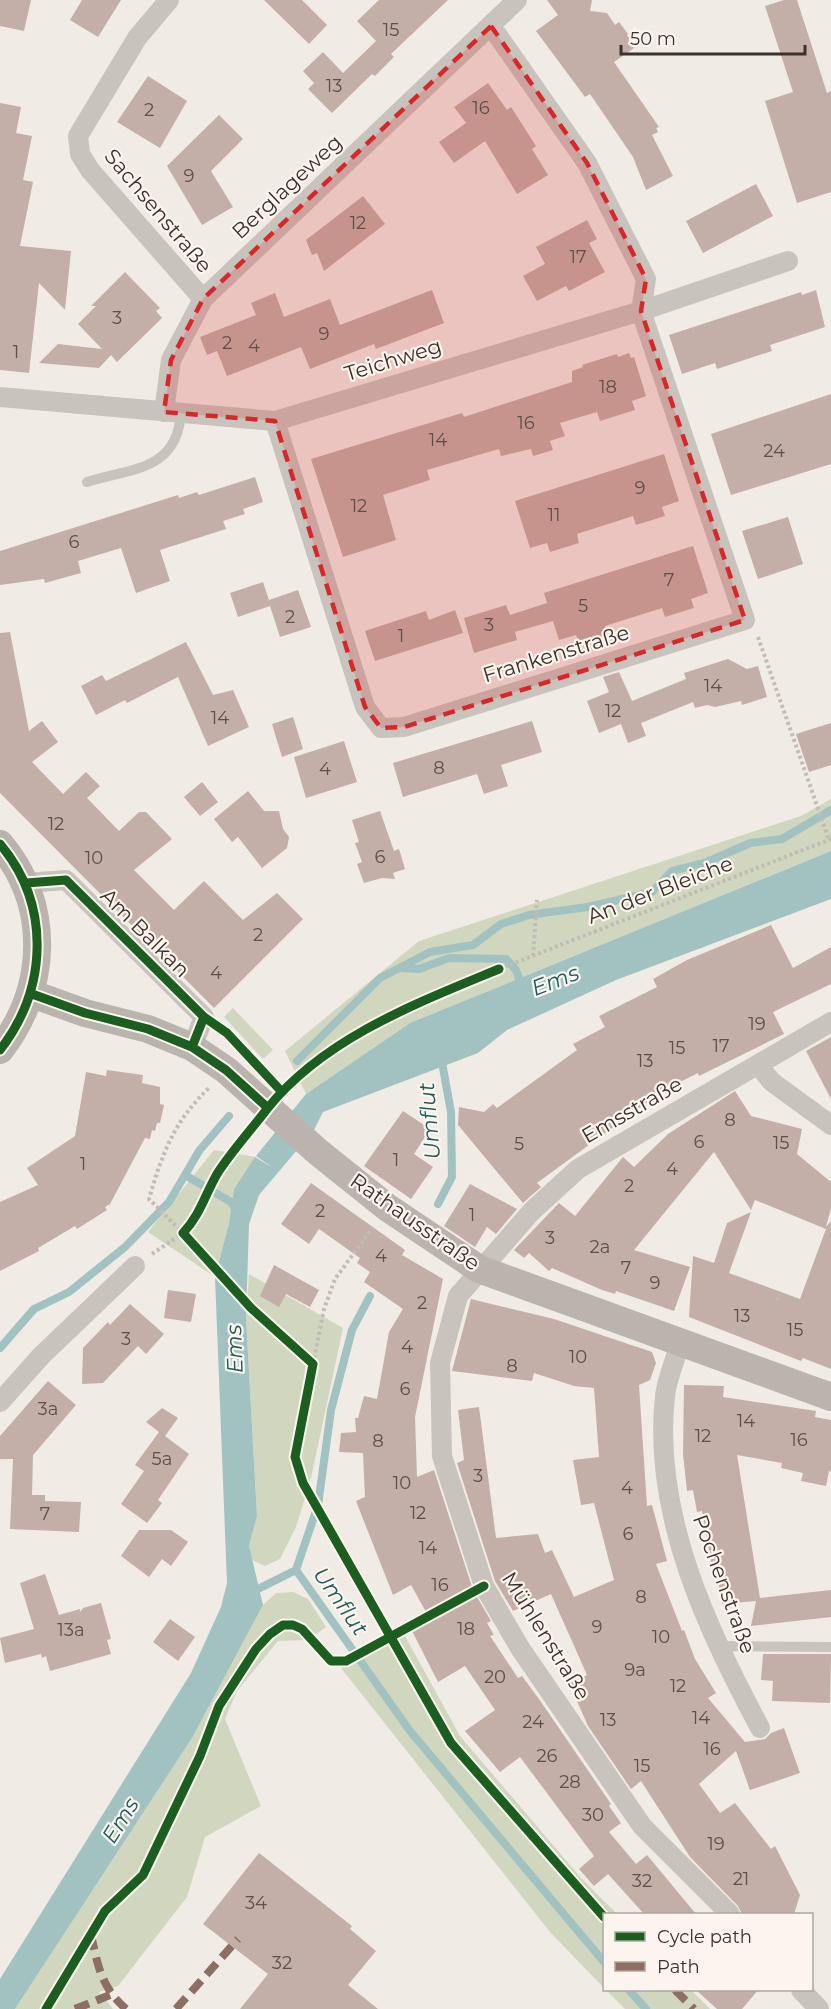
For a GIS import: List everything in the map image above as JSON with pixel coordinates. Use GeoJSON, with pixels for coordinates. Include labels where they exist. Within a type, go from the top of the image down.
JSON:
{"type":"FeatureCollection","features":[{"type":"Feature","properties":{"kind":"street","name":"Sachsenstraße"},"geometry":{"type":"LineString","coordinates":[[169,0],[137,38],[78,136],[80,154],[90,170],[203,299]]}},
{"type":"Feature","properties":{"kind":"street","name":"Berglageweg"},"geometry":{"type":"LineString","coordinates":[[172,413],[171,360],[203,299],[517,0]]}},
{"type":"Feature","properties":{"kind":"street"},"geometry":{"type":"LineString","coordinates":[[492,26],[587,163],[646,279],[641,310],[745,620]]}},
{"type":"Feature","properties":{"kind":"street","name":"Teichweg"},"geometry":{"type":"LineString","coordinates":[[0,397],[275,421],[641,310],[788,261]]}},
{"type":"Feature","properties":{"kind":"street","name":"Frankenstraße"},"geometry":{"type":"LineString","coordinates":[[275,421],[365,707],[381,728],[404,727],[745,620]]}},
{"type":"Feature","properties":{"kind":"street"},"geometry":{"type":"LineString","coordinates":[[0,844],[26,883],[34,906],[38,945],[32,994],[11,1035],[0,1050]]}},
{"type":"Feature","properties":{"kind":"street","name":"Am Balkan"},"geometry":{"type":"LineString","coordinates":[[26,883],[66,880],[204,1017],[192,1047]]}},
{"type":"Feature","properties":{"kind":"street","name":"Rathausstraße"},"geometry":{"type":"LineString","coordinates":[[32,994],[85,1013],[148,1029],[192,1047],[226,1070],[318,1152],[388,1208],[479,1269],[831,1397]]}},
{"type":"Feature","properties":{"kind":"street","name":"Emsstraße"},"geometry":{"type":"LineString","coordinates":[[479,1269],[532,1211],[578,1169],[831,1022]]}},
{"type":"Feature","properties":{"kind":"street"},"geometry":{"type":"LineString","coordinates":[[758,1065],[772,1082],[831,1125]]}},
{"type":"Feature","properties":{"kind":"street"},"geometry":{"type":"LineString","coordinates":[[0,1402],[41,1356],[135,1266]]}},
{"type":"Feature","properties":{"kind":"street","name":"Mühlenstraße"},"geometry":{"type":"LineString","coordinates":[[479,1269],[458,1296],[440,1363],[442,1456],[484,1586],[520,1648],[642,1826],[729,1913]]}},
{"type":"Feature","properties":{"kind":"street","name":"Pochenstraße"},"geometry":{"type":"LineString","coordinates":[[680,1344],[665,1395],[664,1463],[677,1533],[716,1646],[760,1728]]}},
{"type":"Feature","properties":{"kind":"street"},"geometry":{"type":"LineString","coordinates":[[803,1991],[819,2009]]}},
{"type":"Feature","properties":{"kind":"lane"},"geometry":{"type":"LineString","coordinates":[[87,482],[164,457],[178,437],[172,413]]}},
{"type":"Feature","properties":{"kind":"lane"},"geometry":{"type":"LineString","coordinates":[[716,1646],[831,1647]]}},
{"type":"Feature","properties":{"kind":"path"},"geometry":{"type":"LineString","coordinates":[[745,620],[758,635],[808,783],[830,840]]}},
{"type":"Feature","properties":{"kind":"path"},"geometry":{"type":"LineString","coordinates":[[533,956],[537,926],[537,900]]}},
{"type":"Feature","properties":{"kind":"path"},"geometry":{"type":"LineString","coordinates":[[135,1266],[183,1233],[148,1199],[161,1158],[187,1109],[226,1070]]}},
{"type":"Feature","properties":{"kind":"path"},"geometry":{"type":"LineString","coordinates":[[313,1364],[324,1309],[334,1279],[388,1208]]}},
{"type":"Feature","properties":{"kind":"path"},"geometry":{"type":"LineString","coordinates":[[777,1300],[778,1294]]}},
{"type":"Feature","properties":{"kind":"highlighted area"},"geometry":{"type":"Polygon","coordinates":[[[491,26],[587,163],[646,279],[641,311],[745,620],[404,727],[381,728],[365,707],[275,421],[164,412],[171,360],[203,299],[491,26]]]}},
{"type":"Feature","properties":{"kind":"green space"},"geometry":{"type":"Polygon","coordinates":[[[831,799],[831,851],[410,1023],[306,1094],[285,1051],[419,941],[801,816],[831,799]]]}},
{"type":"Feature","properties":{"kind":"green space"},"geometry":{"type":"Polygon","coordinates":[[[233,1008],[273,1050],[263,1059],[224,1017],[233,1008]]]}},
{"type":"Feature","properties":{"kind":"green space"},"geometry":{"type":"Polygon","coordinates":[[[214,1150],[256,1157],[234,1189],[229,1223],[215,1277],[148,1232],[214,1150]]]}},
{"type":"Feature","properties":{"kind":"green space"},"geometry":{"type":"Polygon","coordinates":[[[249,1274],[343,1328],[311,1478],[296,1527],[280,1559],[265,1566],[252,1560],[249,1546],[257,1516],[246,1318],[249,1274]]]}},
{"type":"Feature","properties":{"kind":"green space"},"geometry":{"type":"Polygon","coordinates":[[[293,1592],[308,1599],[326,1627],[308,1640],[278,1641],[237,1691],[225,1719],[261,1806],[205,1837],[187,1897],[118,1986],[99,1992],[113,2009],[15,2009],[192,1738],[263,1605],[276,1593],[293,1592]]]}},
{"type":"Feature","properties":{"kind":"green space"},"geometry":{"type":"Polygon","coordinates":[[[405,1636],[460,1736],[581,1878],[616,1913],[603,1913],[603,1987],[550,1932],[341,1668],[405,1636]]]}},
{"type":"Feature","properties":{"kind":"green space"},"geometry":{"type":"Polygon","coordinates":[[[607,1991],[692,1991],[710,2009],[625,2009],[607,1991]]]}},
{"type":"Feature","properties":{"kind":"water","name":"Ems"},"geometry":{"type":"Polygon","coordinates":[[[831,851],[831,899],[616,980],[507,1030],[478,1053],[323,1112],[314,1130],[259,1195],[249,1224],[246,1318],[257,1516],[249,1546],[263,1605],[192,1738],[15,2009],[0,2009],[0,1979],[191,1673],[221,1607],[227,1583],[215,1277],[229,1223],[234,1189],[255,1157],[273,1168],[256,1156],[306,1094],[410,1023],[831,851]]]}},
{"type":"Feature","properties":{"kind":"building"},"geometry":{"type":"Polygon","coordinates":[[[0,0],[31,0],[24,31],[0,26],[0,0]]]}},
{"type":"Feature","properties":{"kind":"building"},"geometry":{"type":"Polygon","coordinates":[[[82,0],[121,0],[98,37],[70,20],[82,0]]]}},
{"type":"Feature","properties":{"kind":"building"},"geometry":{"type":"Polygon","coordinates":[[[264,0],[302,0],[327,25],[309,44],[264,0]]]}},
{"type":"Feature","properties":{"kind":"building"},"geometry":{"type":"Polygon","coordinates":[[[379,0],[448,0],[391,54],[394,57],[375,76],[372,74],[332,113],[308,89],[314,83],[303,71],[323,52],[343,73],[376,41],[357,21],[379,0]]]}},
{"type":"Feature","properties":{"kind":"building"},"geometry":{"type":"Polygon","coordinates":[[[547,0],[592,0],[590,11],[607,13],[615,25],[619,22],[637,46],[614,62],[659,127],[656,128],[658,132],[652,135],[673,176],[646,190],[633,157],[590,94],[585,97],[536,31],[558,15],[547,0]]]}},
{"type":"Feature","properties":{"kind":"building"},"geometry":{"type":"Polygon","coordinates":[[[784,0],[797,0],[827,93],[831,91],[831,192],[797,203],[765,101],[793,92],[765,6],[784,0]]]}},
{"type":"Feature","properties":{"kind":"building"},"geometry":{"type":"Polygon","coordinates":[[[148,76],[187,101],[160,148],[117,122],[148,76]]]}},
{"type":"Feature","properties":{"kind":"building"},"geometry":{"type":"Polygon","coordinates":[[[488,83],[507,110],[511,107],[536,146],[532,149],[548,175],[517,194],[485,141],[454,163],[439,142],[466,123],[454,107],[488,83]]]}},
{"type":"Feature","properties":{"kind":"building"},"geometry":{"type":"Polygon","coordinates":[[[0,103],[21,107],[16,133],[32,136],[23,180],[33,182],[20,246],[71,251],[65,310],[39,283],[29,373],[0,370],[0,103]]]}},
{"type":"Feature","properties":{"kind":"building"},"geometry":{"type":"Polygon","coordinates":[[[219,115],[243,139],[211,171],[233,207],[202,225],[167,166],[219,115]]]}},
{"type":"Feature","properties":{"kind":"building"},"geometry":{"type":"Polygon","coordinates":[[[756,184],[773,216],[703,253],[686,221],[756,184]]]}},
{"type":"Feature","properties":{"kind":"building"},"geometry":{"type":"Polygon","coordinates":[[[363,196],[385,224],[324,271],[317,253],[312,255],[306,240],[363,196]]]}},
{"type":"Feature","properties":{"kind":"building"},"geometry":{"type":"Polygon","coordinates":[[[587,220],[597,239],[589,243],[605,272],[569,291],[566,286],[537,301],[523,276],[545,264],[536,247],[587,220]]]}},
{"type":"Feature","properties":{"kind":"building"},"geometry":{"type":"Polygon","coordinates":[[[125,272],[160,308],[156,311],[162,318],[117,362],[111,355],[99,368],[39,363],[58,344],[102,349],[78,324],[96,306],[91,306],[125,272]]]}},
{"type":"Feature","properties":{"kind":"building"},"geometry":{"type":"Polygon","coordinates":[[[432,290],[444,323],[376,349],[374,344],[310,369],[301,347],[227,376],[217,351],[207,355],[200,337],[256,315],[251,303],[275,293],[284,317],[330,299],[340,325],[432,290]]]}},
{"type":"Feature","properties":{"kind":"building"},"geometry":{"type":"Polygon","coordinates":[[[816,290],[825,327],[770,345],[772,351],[717,369],[715,363],[682,374],[669,335],[801,292],[802,295],[816,290]]]}},
{"type":"Feature","properties":{"kind":"building"},"geometry":{"type":"Polygon","coordinates":[[[629,353],[631,358],[634,357],[646,396],[632,401],[635,410],[600,421],[597,412],[560,423],[565,436],[550,441],[553,450],[533,456],[531,449],[501,456],[499,449],[427,470],[430,480],[383,495],[396,540],[343,557],[311,459],[462,413],[464,417],[572,382],[572,371],[583,367],[582,365],[617,354],[618,357],[629,353]]]}},
{"type":"Feature","properties":{"kind":"building"},"geometry":{"type":"Polygon","coordinates":[[[831,394],[831,464],[731,495],[711,434],[831,394]]]}},
{"type":"Feature","properties":{"kind":"building"},"geometry":{"type":"Polygon","coordinates":[[[664,454],[679,501],[662,507],[665,516],[636,525],[633,516],[577,534],[579,543],[550,552],[547,543],[530,548],[515,501],[664,454]]]}},
{"type":"Feature","properties":{"kind":"building"},"geometry":{"type":"Polygon","coordinates":[[[255,477],[263,502],[243,509],[245,514],[223,521],[226,529],[160,550],[170,581],[136,593],[121,548],[78,561],[81,573],[45,583],[44,579],[0,585],[0,551],[178,495],[179,498],[197,492],[199,495],[255,477]]]}},
{"type":"Feature","properties":{"kind":"building"},"geometry":{"type":"Polygon","coordinates":[[[788,517],[803,564],[758,579],[742,531],[788,517]]]}},
{"type":"Feature","properties":{"kind":"building"},"geometry":{"type":"Polygon","coordinates":[[[693,546],[708,593],[691,599],[694,608],[665,617],[662,608],[605,626],[608,635],[579,644],[576,635],[559,640],[553,621],[515,632],[517,640],[474,653],[464,618],[506,605],[510,615],[547,603],[544,593],[693,546]]]}},
{"type":"Feature","properties":{"kind":"building"},"geometry":{"type":"Polygon","coordinates":[[[263,582],[269,600],[298,590],[311,627],[280,637],[270,606],[238,617],[230,593],[263,582]]]}},
{"type":"Feature","properties":{"kind":"building"},"geometry":{"type":"Polygon","coordinates":[[[455,610],[463,633],[375,661],[365,631],[426,611],[429,620],[455,610]]]}},
{"type":"Feature","properties":{"kind":"building"},"geometry":{"type":"Polygon","coordinates":[[[10,632],[29,731],[42,721],[58,742],[32,762],[63,794],[86,772],[100,786],[87,798],[119,831],[139,812],[146,812],[172,839],[134,870],[174,910],[204,881],[243,920],[277,893],[303,919],[214,1008],[0,793],[0,633],[10,632]]]}},
{"type":"Feature","properties":{"kind":"building"},"geometry":{"type":"Polygon","coordinates":[[[186,642],[213,695],[233,690],[249,727],[208,746],[178,677],[127,703],[125,700],[96,715],[81,686],[102,675],[106,681],[186,642]]]}},
{"type":"Feature","properties":{"kind":"building"},"geometry":{"type":"Polygon","coordinates":[[[728,659],[747,669],[758,666],[767,697],[742,705],[741,701],[715,707],[707,705],[695,708],[693,702],[641,723],[646,736],[628,743],[621,724],[599,733],[587,701],[609,692],[603,677],[619,672],[632,701],[686,679],[684,673],[728,659]]]}},
{"type":"Feature","properties":{"kind":"building"},"geometry":{"type":"Polygon","coordinates":[[[293,717],[303,749],[282,757],[272,724],[293,717]]]}},
{"type":"Feature","properties":{"kind":"building"},"geometry":{"type":"Polygon","coordinates":[[[532,721],[542,752],[501,765],[508,786],[484,794],[477,774],[403,797],[393,763],[532,721]]]}},
{"type":"Feature","properties":{"kind":"building"},"geometry":{"type":"Polygon","coordinates":[[[831,723],[831,765],[809,772],[796,734],[831,723]]]}},
{"type":"Feature","properties":{"kind":"building"},"geometry":{"type":"Polygon","coordinates":[[[344,741],[357,782],[306,798],[294,757],[344,741]]]}},
{"type":"Feature","properties":{"kind":"building"},"geometry":{"type":"Polygon","coordinates":[[[202,782],[218,802],[200,816],[184,797],[202,782]]]}},
{"type":"Feature","properties":{"kind":"building"},"geometry":{"type":"Polygon","coordinates":[[[248,791],[264,811],[279,811],[283,829],[289,837],[287,848],[262,868],[238,837],[232,842],[214,819],[248,791]]]}},
{"type":"Feature","properties":{"kind":"building"},"geometry":{"type":"Polygon","coordinates":[[[380,811],[394,851],[399,849],[405,869],[393,873],[395,879],[382,878],[364,883],[357,864],[362,862],[355,843],[359,842],[352,820],[380,811]]]}},
{"type":"Feature","properties":{"kind":"building"},"geometry":{"type":"Polygon","coordinates":[[[771,925],[793,968],[831,947],[831,984],[773,1012],[784,1034],[699,1076],[698,1073],[678,1083],[676,1081],[537,1183],[541,1187],[523,1203],[458,1125],[459,1107],[484,1112],[493,1104],[497,1108],[577,1050],[573,1044],[605,1027],[599,1016],[657,987],[653,979],[687,960],[771,925]]]}},
{"type":"Feature","properties":{"kind":"building"},"geometry":{"type":"Polygon","coordinates":[[[831,1037],[831,1099],[806,1051],[831,1037]]]}},
{"type":"Feature","properties":{"kind":"building"},"geometry":{"type":"Polygon","coordinates":[[[107,1070],[143,1075],[142,1083],[160,1087],[160,1104],[164,1105],[160,1123],[157,1123],[155,1131],[152,1130],[150,1139],[145,1138],[110,1204],[105,1207],[107,1210],[77,1229],[75,1226],[38,1248],[39,1251],[0,1271],[0,1202],[38,1185],[27,1168],[75,1136],[86,1072],[106,1076],[107,1070]]]}},
{"type":"Feature","properties":{"kind":"building"},"geometry":{"type":"Polygon","coordinates":[[[735,1091],[751,1116],[802,1129],[797,1154],[831,1182],[831,1208],[826,1227],[831,1221],[831,1369],[803,1358],[801,1361],[689,1317],[693,1256],[714,1263],[727,1223],[751,1212],[729,1273],[800,1299],[826,1229],[755,1200],[751,1210],[714,1152],[634,1250],[690,1267],[674,1311],[616,1291],[615,1294],[602,1290],[552,1268],[549,1271],[529,1253],[524,1258],[514,1250],[559,1203],[575,1216],[623,1157],[634,1167],[668,1134],[735,1091]]]}},
{"type":"Feature","properties":{"kind":"building"},"geometry":{"type":"Polygon","coordinates":[[[403,1111],[430,1129],[414,1154],[433,1167],[411,1199],[364,1166],[403,1111]]]}},
{"type":"Feature","properties":{"kind":"building"},"geometry":{"type":"Polygon","coordinates":[[[311,1183],[405,1250],[402,1255],[443,1279],[415,1417],[417,1477],[434,1470],[473,1590],[491,1621],[487,1623],[494,1635],[490,1636],[518,1678],[522,1676],[539,1699],[611,1804],[609,1806],[621,1823],[609,1832],[636,1864],[647,1855],[695,1913],[643,1913],[608,1874],[594,1886],[579,1869],[594,1856],[520,1757],[500,1772],[465,1731],[495,1710],[465,1666],[438,1682],[411,1629],[430,1619],[411,1585],[393,1595],[356,1501],[365,1497],[363,1453],[339,1452],[341,1433],[356,1432],[355,1418],[358,1418],[364,1396],[377,1399],[389,1332],[403,1309],[364,1282],[370,1272],[357,1263],[360,1258],[319,1229],[309,1244],[281,1224],[311,1183]]]}},
{"type":"Feature","properties":{"kind":"building"},"geometry":{"type":"Polygon","coordinates":[[[470,1184],[517,1209],[496,1234],[487,1227],[475,1247],[444,1226],[470,1184]]]}},
{"type":"Feature","properties":{"kind":"building"},"geometry":{"type":"Polygon","coordinates":[[[274,1265],[319,1290],[310,1307],[286,1294],[279,1307],[260,1296],[274,1265]]]}},
{"type":"Feature","properties":{"kind":"building"},"geometry":{"type":"Polygon","coordinates":[[[168,1290],[196,1294],[191,1322],[164,1318],[168,1290]]]}},
{"type":"Feature","properties":{"kind":"building"},"geometry":{"type":"Polygon","coordinates":[[[471,1299],[554,1319],[652,1352],[656,1363],[650,1380],[639,1385],[647,1506],[652,1505],[667,1561],[656,1564],[695,1659],[716,1693],[708,1698],[745,1742],[765,1739],[771,1733],[784,1728],[800,1773],[750,1790],[736,1751],[699,1784],[720,1813],[735,1803],[771,1849],[775,1846],[800,1895],[794,1913],[742,1913],[738,1906],[690,1857],[641,1781],[631,1789],[588,1726],[569,1683],[587,1675],[551,1594],[513,1611],[495,1581],[457,1463],[464,1460],[458,1410],[479,1407],[496,1538],[538,1534],[545,1553],[552,1550],[574,1597],[614,1580],[594,1503],[581,1505],[573,1460],[599,1457],[594,1388],[574,1386],[534,1373],[532,1381],[452,1371],[471,1299]]]}},
{"type":"Feature","properties":{"kind":"building"},"geometry":{"type":"Polygon","coordinates":[[[130,1304],[164,1334],[146,1354],[138,1346],[103,1383],[82,1384],[83,1348],[108,1322],[110,1325],[130,1304]]]}},
{"type":"Feature","properties":{"kind":"building"},"geometry":{"type":"Polygon","coordinates":[[[48,1381],[76,1405],[33,1455],[32,1495],[45,1495],[45,1501],[81,1502],[79,1532],[10,1529],[13,1459],[0,1459],[0,1436],[48,1381]]]}},
{"type":"Feature","properties":{"kind":"building"},"geometry":{"type":"Polygon","coordinates":[[[684,1385],[724,1386],[723,1397],[816,1411],[815,1417],[831,1420],[831,1472],[829,1471],[826,1486],[801,1481],[803,1473],[781,1468],[782,1463],[737,1455],[760,1598],[831,1590],[831,1617],[751,1626],[756,1601],[722,1604],[715,1562],[711,1562],[702,1511],[697,1512],[693,1490],[687,1491],[683,1454],[684,1385]]]}},
{"type":"Feature","properties":{"kind":"building"},"geometry":{"type":"Polygon","coordinates":[[[162,1408],[178,1418],[165,1436],[189,1454],[158,1500],[162,1503],[147,1523],[121,1504],[144,1471],[135,1465],[159,1432],[146,1422],[162,1408]]]}},
{"type":"Feature","properties":{"kind":"building"},"geometry":{"type":"Polygon","coordinates":[[[139,1530],[171,1530],[188,1542],[171,1566],[162,1559],[149,1577],[121,1556],[139,1530]]]}},
{"type":"Feature","properties":{"kind":"building"},"geometry":{"type":"Polygon","coordinates":[[[45,1574],[59,1615],[80,1609],[80,1612],[83,1608],[101,1603],[111,1639],[107,1640],[111,1654],[50,1671],[46,1656],[42,1658],[41,1654],[5,1663],[0,1638],[34,1629],[20,1583],[45,1574]]]}},
{"type":"Feature","properties":{"kind":"building"},"geometry":{"type":"Polygon","coordinates":[[[170,1619],[195,1637],[178,1661],[153,1642],[170,1619]]]}},
{"type":"Feature","properties":{"kind":"building"},"geometry":{"type":"Polygon","coordinates":[[[763,1654],[831,1654],[830,1703],[772,1701],[773,1681],[761,1680],[763,1654]]]}},
{"type":"Feature","properties":{"kind":"building"},"geometry":{"type":"Polygon","coordinates":[[[259,1853],[352,1926],[350,1929],[376,1951],[348,1985],[378,2009],[240,2009],[268,1974],[203,1924],[259,1853]]]}},
{"type":"Feature","properties":{"kind":"building"},"geometry":{"type":"Polygon","coordinates":[[[697,1991],[757,1991],[742,2009],[717,2009],[697,1991]]]}},
{"type":"Feature","properties":{"kind":"waterway"},"geometry":{"type":"LineString","coordinates":[[297,1061],[380,978],[430,952],[473,945],[501,924],[529,915],[588,907],[652,892],[672,871],[707,862],[750,843],[782,839],[831,810]]}},
{"type":"Feature","properties":{"kind":"waterway","name":"Ems"},"geometry":{"type":"LineString","coordinates":[[401,968],[419,969],[449,958],[506,959],[516,970],[521,985]]}},
{"type":"Feature","properties":{"kind":"waterway","name":"Umflut"},"geometry":{"type":"LineString","coordinates":[[438,1204],[452,1177],[451,1112],[441,1057]]}},
{"type":"Feature","properties":{"kind":"waterway"},"geometry":{"type":"LineString","coordinates":[[229,1116],[199,1151],[185,1175],[231,1202],[236,1210]]}},
{"type":"Feature","properties":{"kind":"waterway"},"geometry":{"type":"LineString","coordinates":[[0,1348],[34,1309],[69,1292],[125,1247],[169,1202],[185,1175]]}},
{"type":"Feature","properties":{"kind":"waterway","name":"Umflut"},"geometry":{"type":"LineString","coordinates":[[296,1570],[318,1505],[331,1410],[352,1330],[370,1296]]}},
{"type":"Feature","properties":{"kind":"waterway","name":"Umflut"},"geometry":{"type":"LineString","coordinates":[[250,1593],[296,1570],[410,1731],[603,1961]]}},
{"type":"Feature","properties":{"kind":"waterway","name":"Umflut"},"geometry":{"type":"LineString","coordinates":[[630,1991],[646,2009]]}},
{"type":"Feature","properties":{"kind":"marked path"},"geometry":{"type":"LineString","coordinates":[[91,1935],[106,1984],[126,2009]]}},
{"type":"Feature","properties":{"kind":"marked path"},"geometry":{"type":"LineString","coordinates":[[176,2009],[238,1939]]}},
{"type":"Feature","properties":{"kind":"marked path"},"geometry":{"type":"LineString","coordinates":[[676,1991],[694,2009]]}},
{"type":"Feature","properties":{"kind":"marked path"},"geometry":{"type":"LineString","coordinates":[[75,2009],[110,1995]]}},
{"type":"Feature","properties":{"kind":"cycle path"},"geometry":{"type":"LineString","coordinates":[[0,844],[17,868],[28,893],[35,920],[37,947],[35,974],[27,1000],[16,1026],[0,1050]]}},
{"type":"Feature","properties":{"kind":"cycle path"},"geometry":{"type":"LineString","coordinates":[[26,883],[66,880],[204,1017],[192,1047]]}},
{"type":"Feature","properties":{"kind":"cycle path"},"geometry":{"type":"LineString","coordinates":[[499,969],[436,995],[374,1025],[344,1042],[316,1062],[290,1084],[235,1149],[217,1174],[198,1212],[183,1233],[251,1308],[313,1364],[295,1457],[303,1483],[451,1743],[603,1916]]}},
{"type":"Feature","properties":{"kind":"cycle path"},"geometry":{"type":"LineString","coordinates":[[32,994],[85,1013],[148,1029],[192,1047],[226,1070],[268,1108]]}},
{"type":"Feature","properties":{"kind":"cycle path"},"geometry":{"type":"LineString","coordinates":[[204,1017],[227,1033],[282,1092]]}},
{"type":"Feature","properties":{"kind":"cycle path"},"geometry":{"type":"LineString","coordinates":[[46,2009],[105,1911],[143,1875],[200,1756],[219,1706],[256,1649],[270,1634],[283,1625],[293,1625],[302,1629],[331,1661],[346,1661],[484,1586]]}}]}
